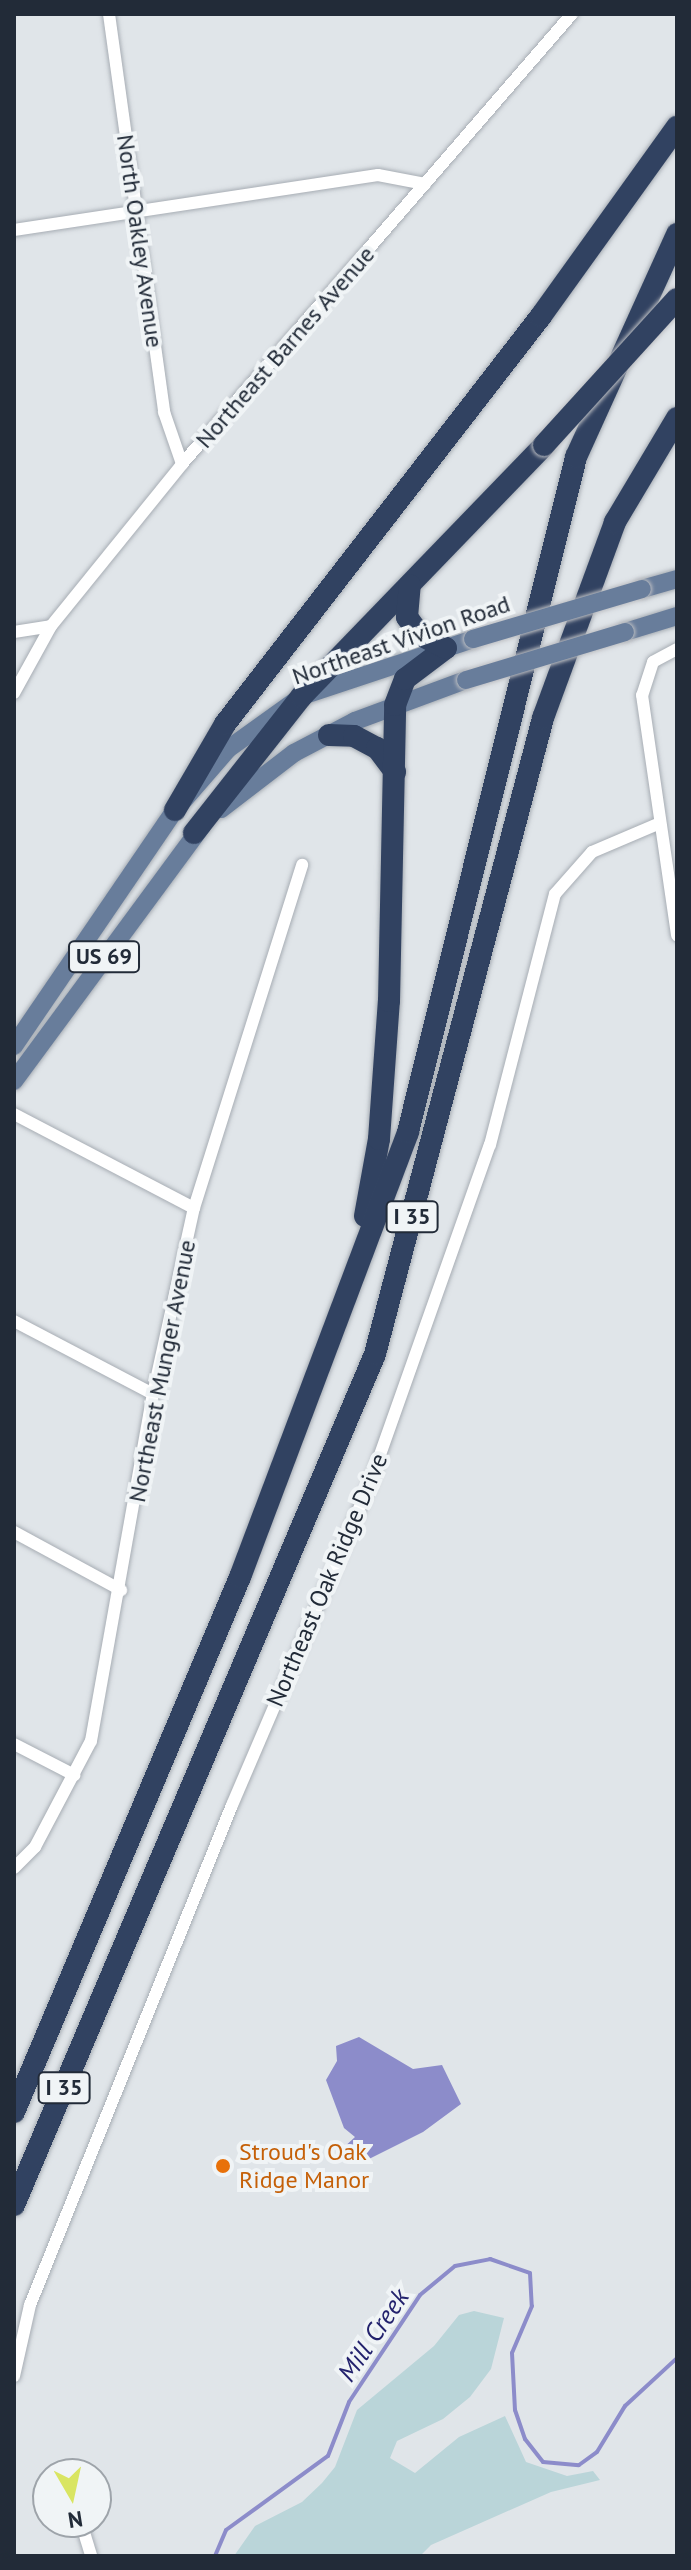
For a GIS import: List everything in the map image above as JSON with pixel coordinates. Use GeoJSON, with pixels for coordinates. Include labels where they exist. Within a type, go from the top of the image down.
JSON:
{"type":"FeatureCollection","features":[{"type":"Feature","properties":{"kind":"highway"},"geometry":{"type":"LineString","coordinates":[[175,810],[225,724],[541,316],[677,127]]}},
{"type":"Feature","properties":{"kind":"highway","name":"I 35"},"geometry":{"type":"LineString","coordinates":[[14,2112],[240,1577],[408,1132],[576,457],[677,234]]}},
{"type":"Feature","properties":{"kind":"highway"},"geometry":{"type":"LineString","coordinates":[[194,833],[302,696],[544,445],[677,299]]}},
{"type":"Feature","properties":{"kind":"highway","name":"I 35"},"geometry":{"type":"LineString","coordinates":[[14,2205],[375,1354],[543,718],[615,522],[677,418]]}},
{"type":"Feature","properties":{"kind":"highway"},"geometry":{"type":"LineString","coordinates":[[659,447],[677,430]]}},
{"type":"Feature","properties":{"kind":"highway"},"geometry":{"type":"LineString","coordinates":[[356,1270],[379,1139],[395,875],[395,705],[405,679],[446,648],[420,635],[407,617],[410,585]]}},
{"type":"Feature","properties":{"kind":"highway"},"geometry":{"type":"LineString","coordinates":[[329,735],[354,736],[377,748],[395,772]]}},
{"type":"Feature","properties":{"kind":"main road","name":"Northeast Vivion Road"},"geometry":{"type":"LineString","coordinates":[[14,1046],[175,810],[228,749],[302,696],[473,639],[677,579]]}},
{"type":"Feature","properties":{"kind":"main road","name":"US 69"},"geometry":{"type":"LineString","coordinates":[[14,1081],[194,833],[246,788],[329,735],[395,705],[466,680],[677,616]]}},
{"type":"Feature","properties":{"kind":"street","name":"North Oakley Avenue"},"geometry":{"type":"LineString","coordinates":[[109,14],[164,412],[182,464]]}},
{"type":"Feature","properties":{"kind":"street","name":"Northeast Barnes Avenue"},"geometry":{"type":"LineString","coordinates":[[14,693],[51,626],[182,464],[572,14]]}},
{"type":"Feature","properties":{"kind":"street"},"geometry":{"type":"LineString","coordinates":[[14,230],[378,175],[425,184]]}},
{"type":"Feature","properties":{"kind":"street"},"geometry":{"type":"LineString","coordinates":[[14,632],[51,626]]}},
{"type":"Feature","properties":{"kind":"street"},"geometry":{"type":"LineString","coordinates":[[677,649],[653,662],[642,686],[677,935]]}},
{"type":"Feature","properties":{"kind":"street","name":"Northeast Oak Ridge Drive"},"geometry":{"type":"LineString","coordinates":[[14,2376],[30,2305],[218,1838],[370,1483],[490,1145],[555,894],[592,852],[660,823]]}},
{"type":"Feature","properties":{"kind":"street","name":"Northeast Munger Avenue"},"geometry":{"type":"LineString","coordinates":[[14,1868],[35,1847],[91,1741],[121,1590],[153,1394],[194,1208],[302,865]]}},
{"type":"Feature","properties":{"kind":"street"},"geometry":{"type":"LineString","coordinates":[[14,1114],[194,1208]]}},
{"type":"Feature","properties":{"kind":"street"},"geometry":{"type":"LineString","coordinates":[[14,1321],[153,1394]]}},
{"type":"Feature","properties":{"kind":"street"},"geometry":{"type":"LineString","coordinates":[[14,1532],[121,1590]]}},
{"type":"Feature","properties":{"kind":"street"},"geometry":{"type":"LineString","coordinates":[[14,1744],[74,1775]]}},
{"type":"Feature","properties":{"kind":"shaded area"},"geometry":{"type":"Polygon","coordinates":[[[474,2311],[504,2318],[491,2369],[470,2397],[443,2419],[397,2441],[390,2458],[415,2473],[459,2437],[505,2416],[526,2462],[567,2476],[593,2471],[600,2480],[551,2492],[431,2545],[420,2556],[234,2556],[255,2526],[302,2502],[322,2483],[335,2467],[357,2410],[434,2346],[459,2315],[474,2311]]]}},
{"type":"Feature","properties":{"kind":"water"},"geometry":{"type":"Polygon","coordinates":[[[359,2037],[413,2069],[442,2065],[461,2104],[423,2132],[365,2161],[342,2149],[355,2137],[344,2128],[326,2080],[337,2061],[336,2046],[359,2037]]]}},
{"type":"Feature","properties":{"kind":"waterway","name":"Mill Creek"},"geometry":{"type":"LineString","coordinates":[[215,2556],[226,2530],[328,2456],[349,2402],[420,2295],[455,2266],[490,2259],[530,2273],[532,2306],[512,2353],[515,2410],[525,2439],[543,2462],[579,2465],[597,2452],[625,2406],[677,2358]]}},
{"type":"Feature","properties":{"kind":"place","name":"Stroud's Oak Ridge Manor"},"geometry":{"type":"Point","coordinates":[223,2166]}}]}
